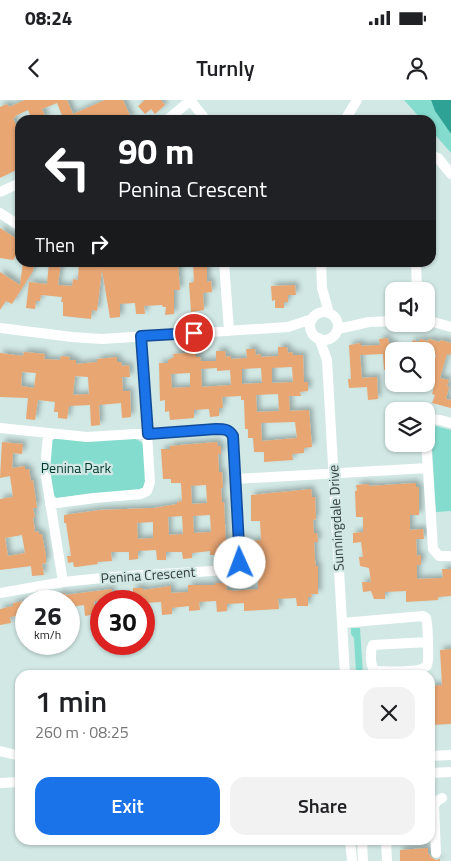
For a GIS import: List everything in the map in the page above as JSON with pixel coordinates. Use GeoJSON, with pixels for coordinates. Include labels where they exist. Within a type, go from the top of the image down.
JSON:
{"type":"FeatureCollection","features":[{"type":"Feature","properties":{"kind":"street"},"geometry":{"type":"LineString","coordinates":[[173,115],[190,100],[202,115]]}},
{"type":"Feature","properties":{"kind":"street"},"geometry":{"type":"LineString","coordinates":[[348,115],[357,100]]}},
{"type":"Feature","properties":{"kind":"street"},"geometry":{"type":"LineString","coordinates":[[436,157],[451,174]]}},
{"type":"Feature","properties":{"kind":"street"},"geometry":{"type":"LineString","coordinates":[[0,192],[15,185]]}},
{"type":"Feature","properties":{"kind":"street"},"geometry":{"type":"LineString","coordinates":[[0,213],[15,223]]}},
{"type":"Feature","properties":{"kind":"street"},"geometry":{"type":"LineString","coordinates":[[224,267],[229,331]]}},
{"type":"Feature","properties":{"kind":"street"},"geometry":{"type":"LineString","coordinates":[[316,336],[311,324],[322,288],[321,267]]}},
{"type":"Feature","properties":{"kind":"street"},"geometry":{"type":"LineString","coordinates":[[416,267],[417,282]]}},
{"type":"Feature","properties":{"kind":"street"},"geometry":{"type":"LineString","coordinates":[[322,288],[332,315],[337,321],[335,333]]}},
{"type":"Feature","properties":{"kind":"street"},"geometry":{"type":"LineString","coordinates":[[0,328],[84,338],[288,327],[325,312],[368,322],[385,321]]}},
{"type":"Feature","properties":{"kind":"street"},"geometry":{"type":"LineString","coordinates":[[288,327],[328,339],[335,333],[368,322]]}},
{"type":"Feature","properties":{"kind":"street"},"geometry":{"type":"LineString","coordinates":[[435,323],[451,327]]}},
{"type":"Feature","properties":{"kind":"street","name":"Sunningdale Drive"},"geometry":{"type":"LineString","coordinates":[[335,333],[327,360],[345,670]]}},
{"type":"Feature","properties":{"kind":"street"},"geometry":{"type":"LineString","coordinates":[[50,504],[144,493],[148,488],[150,482],[148,434],[141,336]]}},
{"type":"Feature","properties":{"kind":"street","name":"Sunningdale Drive"},"geometry":{"type":"LineString","coordinates":[[316,336],[327,360]]}},
{"type":"Feature","properties":{"kind":"street"},"geometry":{"type":"LineString","coordinates":[[435,419],[451,423]]}},
{"type":"Feature","properties":{"kind":"street","name":"Penina Crescent"},"geometry":{"type":"LineString","coordinates":[[0,428],[87,437],[216,429],[228,430],[233,436],[241,560],[236,568],[228,570],[112,577],[63,582],[0,593]]}},
{"type":"Feature","properties":{"kind":"street"},"geometry":{"type":"LineString","coordinates":[[48,434],[45,466],[63,582]]}},
{"type":"Feature","properties":{"kind":"street"},"geometry":{"type":"LineString","coordinates":[[427,452],[433,549],[439,556],[451,556]]}},
{"type":"Feature","properties":{"kind":"street"},"geometry":{"type":"LineString","coordinates":[[236,479],[428,468]]}},
{"type":"Feature","properties":{"kind":"street"},"geometry":{"type":"LineString","coordinates":[[342,623],[422,616],[426,618],[427,665],[419,670]]}},
{"type":"Feature","properties":{"kind":"street"},"geometry":{"type":"LineString","coordinates":[[376,670],[372,667],[371,649],[373,645],[428,642]]}},
{"type":"Feature","properties":{"kind":"street"},"geometry":{"type":"LineString","coordinates":[[0,751],[15,755]]}},
{"type":"Feature","properties":{"kind":"street"},"geometry":{"type":"LineString","coordinates":[[435,756],[451,755]]}},
{"type":"Feature","properties":{"kind":"street"},"geometry":{"type":"LineString","coordinates":[[435,773],[451,772]]}},
{"type":"Feature","properties":{"kind":"street"},"geometry":{"type":"LineString","coordinates":[[0,783],[15,782]]}},
{"type":"Feature","properties":{"kind":"street"},"geometry":{"type":"LineString","coordinates":[[435,804],[437,801],[447,797]]}},
{"type":"Feature","properties":{"kind":"street"},"geometry":{"type":"LineString","coordinates":[[435,830],[436,853]]}},
{"type":"Feature","properties":{"kind":"street"},"geometry":{"type":"LineString","coordinates":[[350,845],[352,861]]}},
{"type":"Feature","properties":{"kind":"street"},"geometry":{"type":"LineString","coordinates":[[362,845],[363,861]]}},
{"type":"Feature","properties":{"kind":"street"},"geometry":{"type":"LineString","coordinates":[[386,845],[387,861]]}},
{"type":"Feature","properties":{"kind":"green space"},"geometry":{"type":"Polygon","coordinates":[[[404,100],[431,100],[435,111],[451,134],[451,153],[436,136],[436,115],[418,115],[404,100]]]}},
{"type":"Feature","properties":{"kind":"green space"},"geometry":{"type":"Polygon","coordinates":[[[435,427],[451,430],[451,511],[436,512],[432,452],[435,452],[435,427]]]}},
{"type":"Feature","properties":{"kind":"green space","name":"Penina Park"},"geometry":{"type":"Polygon","coordinates":[[[56,438],[133,438],[139,441],[145,454],[146,473],[144,487],[138,491],[92,493],[57,498],[50,487],[49,480],[51,441],[56,438]]]}},
{"type":"Feature","properties":{"kind":"green space"},"geometry":{"type":"Polygon","coordinates":[[[351,628],[360,628],[363,670],[356,670],[354,638],[351,634],[351,628]]]}},
{"type":"Feature","properties":{"kind":"shaded area"},"geometry":{"type":"Polygon","coordinates":[[[431,100],[451,100],[451,134],[435,111],[431,100]]]}},
{"type":"Feature","properties":{"kind":"building"},"geometry":{"type":"Polygon","coordinates":[[[25,100],[67,100],[73,114],[105,100],[123,100],[130,115],[62,115],[57,103],[42,109],[45,115],[30,115],[28,110],[15,115],[13,118],[15,123],[15,170],[0,178],[0,107],[7,104],[9,107],[25,100]]]}},
{"type":"Feature","properties":{"kind":"building"},"geometry":{"type":"Polygon","coordinates":[[[145,100],[161,100],[165,105],[155,114],[151,109],[145,114],[138,106],[145,100]]]}},
{"type":"Feature","properties":{"kind":"building"},"geometry":{"type":"Polygon","coordinates":[[[0,228],[15,238],[15,257],[13,260],[0,258],[0,228]]]}},
{"type":"Feature","properties":{"kind":"building"},"geometry":{"type":"Polygon","coordinates":[[[22,267],[33,267],[33,271],[12,304],[6,301],[0,310],[0,272],[20,285],[22,267]]]}},
{"type":"Feature","properties":{"kind":"building"},"geometry":{"type":"Polygon","coordinates":[[[49,267],[60,267],[58,285],[72,286],[73,279],[78,280],[79,267],[178,267],[180,290],[174,290],[174,314],[165,315],[166,307],[162,305],[144,306],[145,314],[136,314],[135,303],[120,304],[120,317],[110,318],[102,270],[97,311],[92,310],[91,319],[63,316],[62,297],[41,295],[40,301],[36,301],[35,309],[26,308],[29,282],[47,284],[49,267]]]}},
{"type":"Feature","properties":{"kind":"building"},"geometry":{"type":"Polygon","coordinates":[[[193,267],[207,267],[207,282],[211,281],[212,292],[203,293],[204,310],[191,312],[189,283],[194,282],[193,267]]]}},
{"type":"Feature","properties":{"kind":"building"},"geometry":{"type":"Polygon","coordinates":[[[295,285],[296,295],[288,295],[288,302],[284,302],[284,308],[275,308],[275,300],[272,301],[271,286],[295,285]]]}},
{"type":"Feature","properties":{"kind":"building"},"geometry":{"type":"Polygon","coordinates":[[[388,338],[389,342],[385,342],[385,370],[383,354],[360,355],[362,378],[377,377],[378,399],[368,400],[367,387],[349,388],[348,379],[351,379],[349,345],[361,343],[361,346],[380,345],[379,339],[388,338]]]}},
{"type":"Feature","properties":{"kind":"building"},"geometry":{"type":"Polygon","coordinates":[[[420,339],[428,341],[429,339],[451,343],[451,355],[447,354],[440,378],[449,380],[446,399],[451,400],[451,408],[432,402],[435,395],[432,394],[435,392],[435,342],[419,342],[420,339]]]}},
{"type":"Feature","properties":{"kind":"building"},"geometry":{"type":"Polygon","coordinates":[[[278,347],[287,347],[288,353],[292,352],[293,355],[303,355],[304,382],[308,382],[308,391],[300,392],[301,396],[289,396],[290,411],[309,410],[312,447],[304,448],[304,453],[292,454],[293,460],[264,462],[264,452],[254,452],[253,438],[248,438],[248,429],[245,429],[244,400],[241,400],[241,396],[222,397],[223,408],[219,408],[219,416],[210,417],[209,409],[194,410],[194,418],[170,420],[169,411],[165,412],[165,400],[160,401],[159,363],[168,363],[168,360],[174,357],[173,354],[196,352],[196,357],[200,357],[201,361],[216,361],[216,351],[225,351],[226,357],[231,356],[231,359],[247,358],[246,349],[255,349],[256,355],[261,354],[261,357],[278,356],[278,347]],[[292,367],[272,368],[272,383],[293,382],[292,367]],[[217,368],[201,369],[202,387],[231,385],[230,370],[217,371],[217,368]],[[261,368],[242,369],[242,384],[262,383],[261,368]],[[190,373],[171,374],[172,388],[190,387],[190,373]],[[278,394],[256,395],[257,412],[279,411],[278,394]],[[295,422],[261,423],[262,441],[297,438],[295,422]]]}},
{"type":"Feature","properties":{"kind":"building"},"geometry":{"type":"Polygon","coordinates":[[[24,352],[45,354],[44,359],[60,360],[61,356],[70,357],[69,360],[76,360],[76,364],[97,362],[97,359],[117,357],[117,362],[121,362],[122,366],[129,365],[130,377],[122,377],[123,391],[130,391],[131,417],[122,418],[121,403],[99,405],[100,425],[91,426],[90,405],[69,406],[67,419],[58,418],[58,412],[54,412],[55,402],[38,400],[35,420],[26,419],[28,398],[0,397],[0,353],[23,356],[24,352]],[[22,372],[21,386],[34,388],[36,373],[22,372]],[[75,376],[73,395],[89,394],[88,377],[75,376]]]}},
{"type":"Feature","properties":{"kind":"building"},"geometry":{"type":"Polygon","coordinates":[[[2,442],[23,444],[22,454],[13,453],[12,468],[25,466],[25,469],[29,469],[31,481],[33,480],[37,508],[33,508],[35,517],[33,517],[35,532],[38,531],[39,534],[42,534],[46,556],[46,563],[42,564],[44,575],[32,576],[31,566],[0,570],[0,499],[13,497],[10,476],[0,478],[2,442]],[[22,535],[5,538],[8,556],[25,553],[22,535]]]}},
{"type":"Feature","properties":{"kind":"building"},"geometry":{"type":"Polygon","coordinates":[[[217,442],[218,446],[221,446],[221,454],[218,454],[219,472],[222,472],[223,488],[221,488],[222,502],[224,502],[226,544],[219,544],[219,555],[210,555],[210,551],[192,553],[192,558],[183,559],[182,552],[166,552],[166,560],[157,560],[156,550],[138,551],[138,559],[129,560],[129,552],[111,552],[112,561],[76,567],[74,567],[73,562],[68,563],[67,556],[71,556],[64,515],[100,510],[154,508],[177,504],[177,502],[182,501],[181,483],[171,483],[171,479],[163,479],[161,449],[170,449],[170,446],[217,442]],[[206,485],[191,486],[192,504],[207,503],[206,485]],[[210,515],[193,516],[194,533],[211,532],[210,515]],[[182,516],[168,517],[169,535],[183,534],[182,516]],[[153,522],[137,523],[138,539],[153,538],[153,522]]]}},
{"type":"Feature","properties":{"kind":"building"},"geometry":{"type":"Polygon","coordinates":[[[416,483],[416,487],[419,487],[419,515],[410,515],[410,530],[423,529],[424,539],[416,539],[417,556],[421,555],[421,565],[417,565],[417,579],[443,578],[442,569],[451,569],[451,596],[438,597],[438,600],[406,602],[406,591],[385,592],[385,599],[374,599],[371,591],[363,592],[362,582],[371,582],[369,568],[360,566],[359,557],[363,557],[361,542],[353,543],[353,533],[363,532],[363,517],[356,517],[356,485],[416,483]]]}},
{"type":"Feature","properties":{"kind":"building"},"geometry":{"type":"Polygon","coordinates":[[[311,489],[312,497],[315,497],[316,519],[313,520],[314,533],[317,533],[318,542],[314,542],[316,566],[318,566],[318,594],[311,594],[312,597],[308,597],[308,606],[297,606],[296,598],[278,599],[279,609],[244,611],[244,603],[227,604],[227,611],[217,612],[216,601],[199,602],[200,610],[189,611],[189,606],[172,608],[172,614],[162,615],[161,602],[155,602],[155,590],[143,590],[171,586],[171,593],[188,592],[188,585],[215,585],[215,583],[226,583],[227,590],[232,591],[258,589],[258,573],[254,573],[252,541],[261,540],[260,521],[251,521],[251,495],[311,489]]]}},
{"type":"Feature","properties":{"kind":"building"},"geometry":{"type":"Polygon","coordinates":[[[133,588],[143,588],[143,590],[133,590],[133,588]]]}},
{"type":"Feature","properties":{"kind":"building"},"geometry":{"type":"Polygon","coordinates":[[[90,592],[90,615],[85,616],[84,605],[80,606],[80,593],[90,592]]]}},
{"type":"Feature","properties":{"kind":"building"},"geometry":{"type":"Polygon","coordinates":[[[13,603],[15,603],[15,616],[10,617],[11,623],[0,625],[0,609],[13,606],[13,603]]]}},
{"type":"Feature","properties":{"kind":"building"},"geometry":{"type":"Polygon","coordinates":[[[451,649],[451,724],[435,725],[435,686],[442,685],[440,650],[451,649]]]}},
{"type":"Feature","properties":{"kind":"building"},"geometry":{"type":"Polygon","coordinates":[[[428,848],[428,853],[431,857],[436,860],[440,859],[440,861],[400,861],[400,850],[428,848]]]}},
{"type":"Feature","properties":{"kind":"route"},"geometry":{"type":"LineString","coordinates":[[194,333],[141,336],[148,434],[216,429],[225,429],[231,433],[233,436],[236,479],[240,563]]}}]}
